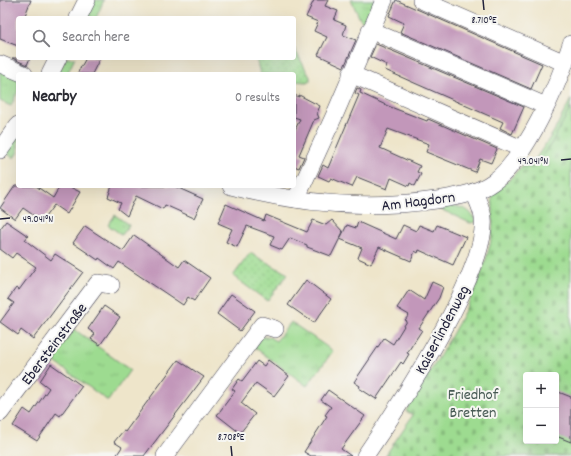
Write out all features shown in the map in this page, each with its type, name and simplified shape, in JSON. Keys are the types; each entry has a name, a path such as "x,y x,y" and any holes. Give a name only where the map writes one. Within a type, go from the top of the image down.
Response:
{"street":[{"path":"79,16 87,0"},
{"path":"296,199 335,114 384,0"},
{"path":"421,0 565,63"},
{"path":"370,30 546,106"},
{"name":"Am Hagdorn","path":"239,188 258,193 296,199 367,206 405,204 448,198 474,192 493,183 508,170 522,149 546,106 565,63 571,44"},
{"path":"51,72 57,60"},
{"path":"0,64 19,72"},
{"path":"351,74 522,149"},
{"path":"0,150 16,128"},
{"name":"Kaiserlindenweg","path":"365,456 390,420 446,324 469,275 481,243 483,218 474,192"},
{"name":"Ebersteinstraße","path":"0,413 98,283 111,285"},
{"path":"165,456 262,325 275,329"}],"green space":[{"path":"95,0 104,0 97,16 87,16"},
{"path":"351,0 381,0 365,24 360,19"},
{"path":"296,52 310,77 310,81 296,81 296,72 260,72 256,60 296,60"},
{"path":"65,60 74,60 68,72 58,72"},
{"path":"0,67 16,74 16,95 11,106 0,101"},
{"path":"571,99 567,116 562,126 533,169 521,167 527,159 532,164 553,133"},
{"name":"Friedhof Bretten","path":"571,107 571,456 385,456 413,415 406,411 454,331 475,289 490,245 493,219 492,193 508,181 521,167 533,168 551,144"},
{"path":"16,137 16,155 14,158 5,152"},
{"path":"446,205 460,207 468,211 474,217 476,222 470,223 440,209 439,206"},
{"path":"115,215 129,225 122,235 108,225"},
{"path":"250,253 288,274 267,301 233,276"},
{"path":"291,322 333,351 307,386 254,347 262,337 269,337 276,341"},
{"path":"74,329 130,370 108,401 52,360"}],"building":[{"path":"0,0 31,0 25,16 16,16 16,45 0,39"},
{"path":"314,0 328,0 325,6 338,11 334,20 346,25 343,35 356,40 344,67 318,55 327,37 314,31 318,22 306,17"},
{"path":"396,0 542,64 531,89 400,32 404,23 389,16"},
{"path":"376,44 524,107 512,134 500,128 503,122 385,70 387,65 370,57"},
{"path":"16,60 29,60 27,65"},
{"path":"85,60 99,60 93,72 78,72"},
{"path":"357,88 361,90 360,93 388,106 427,121 428,119 497,149 491,163 480,159 475,172 426,152 429,144 388,129 380,148 420,166 417,172 421,174 415,186 410,183 409,186 391,178 387,189 357,177 352,187 331,178 329,181 318,176 323,165 328,168 359,95 355,93"},
{"path":"299,95 320,106 317,113 319,118 314,120 299,155 304,157 299,168 296,167 296,128 300,119 296,118 296,96 299,97"},
{"path":"15,186 16,188 39,188 53,198 59,188 72,188 80,192 67,214 54,205 42,221 23,208 15,219 0,208"},
{"path":"111,188 178,188 203,199 194,218 165,205 163,209 136,196 127,216 118,209 121,203 108,197"},
{"path":"226,204 264,221 266,215 307,232 313,220 326,225 332,220 343,232 331,256 307,247 307,245 290,238 282,250 270,245 274,236 247,226 237,247 226,242 232,229 218,223"},
{"path":"6,221 28,236 25,240 51,260 55,254 83,272 33,339 21,330 18,335 0,322 14,303 8,299 16,288 19,290 36,267 16,253 12,258 0,249 0,229"},
{"path":"358,222 396,239 403,225 416,231 419,225 434,231 437,225 466,237 453,265 419,250 418,253 415,251 411,261 379,247 371,264 358,258 362,248 340,239 347,225 356,228"},
{"path":"85,226 123,251 134,235 179,267 184,260 210,278 194,301 188,297 183,305 119,262 114,269 99,258 98,260 73,243"},
{"path":"306,280 331,299 314,323 288,305"},
{"path":"432,282 443,287 439,298 419,328 422,330 407,353 409,354 403,364 401,362 376,399 359,388 360,386 354,382 384,338 393,344 407,321 405,320 409,315 397,308 409,290 424,300"},
{"path":"231,294 255,311 240,331 217,314"},
{"path":"104,306 120,317 100,345 91,339 95,334 88,329"},
{"path":"178,360 204,377 144,456 116,456 122,447 114,442 123,431 125,432"},
{"path":"268,360 289,376 274,396 256,383 241,403 255,414 240,433 217,415 235,391 232,389 239,379 242,381 257,361 264,366"},
{"path":"51,364 82,386 60,416 56,413 37,441 13,426 24,409 31,414 49,388 40,381"},
{"path":"328,390 365,416 341,449 351,456 311,456 304,452 327,416 325,415 331,407 321,400"},
{"path":"559,392 571,397 571,442 559,437"}]}
